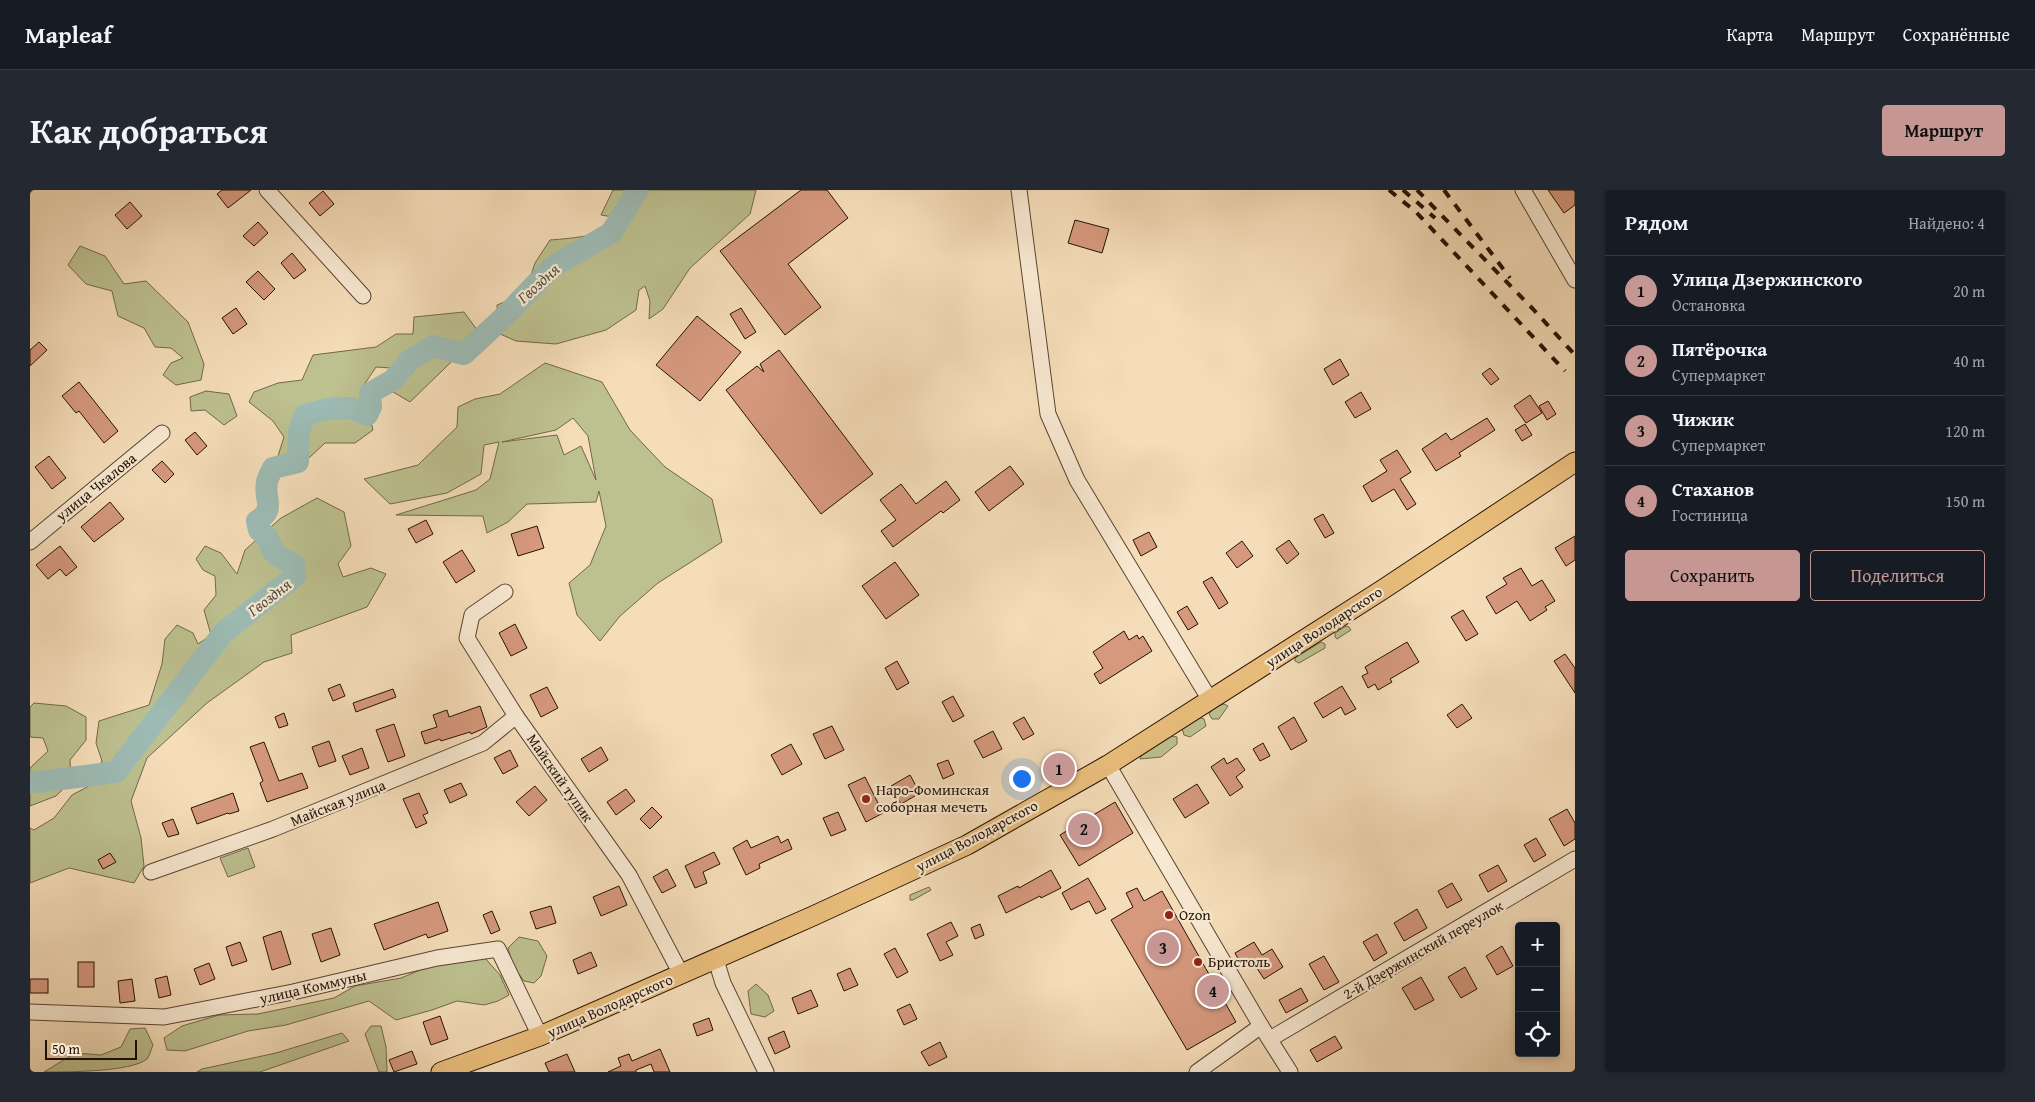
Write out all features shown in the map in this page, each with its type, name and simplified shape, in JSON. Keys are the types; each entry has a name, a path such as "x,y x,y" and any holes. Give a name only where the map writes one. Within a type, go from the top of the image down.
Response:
{"main road":[{"name":"улица Володарского","path":"441,1072 540,1036 716,960 967,844 1108,765 1382,590 1575,462"}],"street":[{"path":"267,190 363,296"},
{"path":"1020,190 1048,414 1077,480 1210,700"},
{"path":"1523,190 1575,280"},
{"name":"улица Чкалова","path":"30,542 162,433"},
{"name":"Майский тупик","path":"505,592 472,615 467,638 516,716 628,875 681,974"},
{"name":"Майская улица","path":"151,872 273,830 483,743 516,716"},
{"path":"1108,765 1290,1072"},
{"name":"2-й Дзержинский переулок","path":"1270,1039 1575,859"},
{"name":"улица Коммуны","path":"30,1012 173,1016 293,992 437,958 498,949 540,1036"},
{"path":"716,960 723,983 766,1072"},
{"path":"1197,1072 1261,1026"}],"green space":[{"path":"613,190 634,190 629,199 613,217 601,215"},
{"path":"643,190 756,190 750,214 690,268 663,309 649,319 650,301 645,286 639,290 636,310 606,330 556,344 516,341 498,333 497,305 512,299 527,287 535,263 550,240 599,233 616,225 630,213"},
{"path":"80,246 105,256 124,284 146,281 188,322 204,364 201,380 176,385 163,375 171,363 183,358 171,348 155,347 144,328 118,316 112,291 86,284 68,265"},
{"path":"464,312 480,334 410,402 388,389 391,368 376,367 362,388 373,430 355,443 325,443 296,470 284,470 278,456 284,437 273,421 249,402 254,392 278,383 302,380 313,355 376,347 396,334 413,334 414,317"},
{"path":"545,363 602,382 630,430 665,467 712,499 722,542 658,583 620,616 600,641 577,615 569,583 590,565 606,526 599,491 596,502 527,504 508,522 487,533 483,516 396,515 476,490 490,479 499,442 484,445 481,474 447,493 390,504 364,479 418,465 457,427 458,407 475,399 500,394","holes":["573,418 588,436 596,480 581,446 564,455 557,435 502,442 556,430"]},
{"path":"206,391 229,394 237,416 224,425 205,410 191,411 190,397"},
{"path":"317,498 344,512 351,546 338,564 343,577 371,568 386,574 367,607 291,635 292,653 264,662 207,703 147,758 131,801 141,838 144,866 134,883 69,868 30,883 30,828 34,830 54,818 72,795 89,786 102,761 96,743 99,721 149,705 162,664 165,639 177,625 193,633 198,644 211,635 204,610 216,595 215,576 203,570 196,559 205,546 221,553 237,574 245,550 281,518"},
{"path":"1346,626 1351,630 1337,639 1335,633"},
{"path":"1321,642 1325,644 1325,648 1299,663 1295,661 1295,658"},
{"path":"34,703 66,706 86,717 86,740 70,760 71,781 56,796 30,806 30,768 48,751 43,738 30,737 30,707"},
{"path":"1224,704 1228,706 1219,719 1212,719 1209,714 1214,707"},
{"path":"1198,717 1204,719 1206,726 1190,737 1184,735 1182,728"},
{"path":"1171,736 1177,737 1177,744 1161,757 1140,759 1141,756"},
{"path":"248,848 255,867 228,877 220,858"},
{"path":"929,887 931,890 910,900 910,895"},
{"path":"519,937 538,941 547,956 541,976 534,983 524,981 513,966 508,948"},
{"path":"485,958 500,975 509,995 498,1001 484,1005 457,1001 396,1020 369,1001 286,1025 248,1031 185,1051 167,1050 164,1038 182,1026 219,1015 258,1014 334,998 355,986 401,978 437,963"},
{"path":"756,984 768,995 774,1011 765,1017 751,1014 748,991"},
{"path":"371,1026 381,1026 386,1047 387,1072 379,1072 365,1034"},
{"path":"145,1028 153,1045 147,1059 139,1063 114,1069 44,1072 75,1053 101,1055 121,1047 130,1029"},
{"path":"342,1033 349,1041 260,1072 197,1072 202,1069 276,1053"}],"building":[{"path":"222,190 251,190 228,208 217,194"},
{"path":"801,190 827,190 848,218 788,264 821,307 785,335 720,251"},
{"path":"1548,190 1575,190 1575,205 1564,213"},
{"path":"323,191 334,204 320,216 309,203"},
{"path":"130,202 142,216 127,229 115,215"},
{"path":"1075,220 1109,229 1102,253 1068,243"},
{"path":"258,222 268,233 254,246 243,236"},
{"path":"292,253 306,270 294,279 281,263"},
{"path":"258,271 275,289 264,300 246,282"},
{"path":"236,308 247,324 233,334 222,318"},
{"path":"741,308 756,332 745,339 730,314"},
{"path":"697,316 741,352 700,401 656,365"},
{"path":"39,342 47,350 30,366 30,350"},
{"path":"779,350 873,474 821,514 726,390 757,366 764,372 760,364"},
{"path":"1340,359 1349,375 1333,385 1324,369"},
{"path":"1490,368 1499,379 1491,385 1482,374"},
{"path":"79,382 118,431 104,443 79,411 76,413 62,396"},
{"path":"1361,392 1371,409 1355,418 1345,402"},
{"path":"1530,395 1542,413 1526,423 1514,406"},
{"path":"1548,401 1556,414 1547,420 1539,406"},
{"path":"1487,418 1495,430 1459,453 1461,456 1436,471 1422,449 1446,433 1451,440"},
{"path":"1525,424 1532,435 1522,441 1515,430"},
{"path":"195,432 207,446 197,455 185,440"},
{"path":"1397,450 1411,472 1400,479 1416,504 1407,510 1394,489 1372,502 1363,486 1387,471 1380,460"},
{"path":"49,456 66,478 52,489 35,467"},
{"path":"162,461 174,474 165,483 152,470"},
{"path":"1010,466 1024,484 989,511 975,492"},
{"path":"946,481 960,500 943,513 941,511 893,547 881,531 896,520 880,500 901,484 916,504"},
{"path":"110,502 124,519 94,542 81,527"},
{"path":"1323,514 1334,533 1325,538 1314,519"},
{"path":"426,520 433,534 416,543 408,529"},
{"path":"537,526 544,548 518,556 511,534"},
{"path":"1149,532 1157,547 1141,556 1133,540"},
{"path":"1575,536 1575,560 1566,566 1555,548"},
{"path":"1289,540 1299,554 1287,564 1276,549"},
{"path":"1242,541 1253,556 1237,568 1226,553"},
{"path":"60,546 77,567 66,576 60,569 48,579 36,565"},
{"path":"462,550 475,571 456,583 443,562"},
{"path":"895,562 919,595 886,619 862,586"},
{"path":"1521,568 1532,586 1542,580 1555,601 1545,607 1547,610 1530,621 1517,601 1496,614 1486,597 1507,584 1503,578"},
{"path":"1212,577 1228,603 1219,609 1203,582"},
{"path":"1187,606 1198,624 1188,630 1177,612"},
{"path":"1463,610 1478,634 1466,641 1451,617"},
{"path":"515,624 527,648 511,656 499,633"},
{"path":"1124,631 1129,640 1137,635 1139,639 1143,636 1152,651 1100,684 1094,674 1103,668 1093,652"},
{"path":"1407,642 1419,662 1390,679 1392,682 1378,690 1375,684 1368,688 1362,676 1368,673 1365,667"},
{"path":"1565,654 1575,668 1575,693 1554,661"},
{"path":"897,661 909,683 897,690 885,668"},
{"path":"340,684 345,696 333,701 328,689"},
{"path":"1342,686 1356,709 1345,715 1341,707 1323,718 1314,703"},
{"path":"547,687 558,708 541,717 530,695"},
{"path":"393,689 396,697 356,712 353,703"},
{"path":"953,696 964,716 953,722 942,702"},
{"path":"1462,704 1472,718 1457,728 1447,715"},
{"path":"480,706 487,727 471,734 470,732 425,744 421,732 437,727 433,715 447,710 449,717"},
{"path":"284,713 288,725 279,728 275,717"},
{"path":"1024,717 1034,734 1023,740 1013,723"},
{"path":"1294,717 1307,741 1291,750 1278,727"},
{"path":"394,724 405,756 388,762 376,730"},
{"path":"832,726 844,750 825,759 813,734"},
{"path":"993,731 1002,749 983,758 974,741"},
{"path":"329,741 336,761 319,767 312,747"},
{"path":"264,742 279,781 302,773 308,788 267,802 260,783 263,781 250,747"},
{"path":"1263,743 1270,756 1260,761 1253,749"},
{"path":"791,744 802,764 782,775 771,755"},
{"path":"601,747 608,760 589,772 581,759"},
{"path":"362,748 369,768 350,775 342,756"},
{"path":"510,750 518,766 503,774 494,758"},
{"path":"1224,758 1227,764 1237,758 1245,770 1236,777 1243,787 1230,796 1211,767"},
{"path":"948,760 954,774 943,779 937,764"},
{"path":"910,775 920,793 901,804 891,786"},
{"name":"Наро-Фоминская соборная мечеть","path":"865,777 883,813 866,822 848,785"},
{"path":"461,783 467,795 450,803 444,790"},
{"path":"1197,784 1209,803 1185,818 1173,799"},
{"path":"535,786 547,800 529,816 516,802"},
{"path":"626,789 635,801 616,815 607,802"},
{"path":"233,793 239,811 197,824 191,808"},
{"path":"419,793 428,813 423,815 427,823 416,828 403,799"},
{"path":"1115,802 1133,833 1079,866 1060,835"},
{"path":"652,807 662,817 650,829 640,819"},
{"path":"1567,809 1575,823 1575,839 1564,846 1549,819"},
{"path":"838,812 846,830 831,836 823,818"},
{"path":"173,819 179,834 168,837 162,823"},
{"path":"778,836 781,843 788,839 792,849 759,864 760,868 746,875 733,848 747,840 751,848"},
{"path":"1536,838 1546,855 1534,862 1524,845"},
{"path":"714,852 720,864 703,872 707,883 695,888 685,866"},
{"path":"110,853 116,862 103,869 98,860"},
{"path":"1498,865 1507,881 1488,892 1479,875"},
{"path":"667,869 676,886 662,893 653,877"},
{"path":"1051,870 1061,888 1006,913 998,896 1018,886 1019,888"},
{"path":"1088,878 1106,909 1096,914 1089,901 1071,910 1062,893"},
{"path":"1452,883 1462,900 1447,908 1438,891"},
{"path":"619,886 627,905 601,916 593,897"},
{"path":"1137,888 1144,901 1162,891 1236,1022 1187,1050 1111,920 1133,907 1126,893"},
{"path":"438,902 448,931 428,938 426,934 384,950 374,924"},
{"path":"551,906 556,923 536,929 530,912"},
{"path":"1417,909 1427,928 1404,941 1394,923"},
{"path":"492,911 500,930 491,934 483,915"},
{"path":"951,922 958,936 946,942 953,955 940,961 927,934"},
{"path":"980,924 984,935 975,939 971,928"},
{"path":"331,928 340,955 321,962 312,934"},
{"path":"281,931 291,964 272,970 263,937"},
{"path":"1377,934 1387,953 1374,961 1363,942"},
{"path":"240,942 247,961 232,966 226,947"},
{"path":"1254,942 1262,955 1272,949 1283,967 1264,979 1251,959 1241,964 1235,953"},
{"path":"1502,946 1513,966 1497,975 1486,956"},
{"path":"895,948 908,972 897,978 884,954"},
{"path":"591,952 597,966 578,974 573,960"},
{"path":"1324,956 1339,982 1324,990 1309,964"},
{"path":"78,962 94,962 94,987 78,987"},
{"path":"209,963 215,979 200,985 194,969"},
{"path":"1465,967 1477,989 1461,998 1448,977"},
{"path":"850,968 858,985 844,991 837,974"},
{"path":"167,976 171,995 159,998 155,979"},
{"path":"1421,977 1434,1000 1415,1010 1402,988"},
{"path":"30,979 48,979 48,993 30,993"},
{"path":"132,979 135,1001 120,1003 118,981"},
{"path":"1301,988 1308,1001 1286,1013 1279,1000"},
{"path":"811,990 818,1006 798,1014 792,998"},
{"path":"910,1004 917,1019 904,1025 897,1010"},
{"path":"440,1016 448,1039 431,1045 423,1022"},
{"path":"709,1018 713,1030 697,1036 693,1024"},
{"path":"784,1031 790,1047 775,1054 768,1038"},
{"path":"1335,1036 1342,1048 1317,1062 1310,1050"},
{"path":"940,1042 947,1057 929,1066 921,1052"},
{"path":"660,1049 670,1072 654,1072 651,1064 636,1070 636,1072 608,1072 621,1066 618,1058 629,1054 632,1061"},
{"path":"412,1051 417,1064 394,1072 389,1060"},
{"path":"567,1054 575,1072 549,1072 545,1063"}],"waterway":[{"name":"Гвоздня","path":"30,783 116,772 224,632 295,576 294,564 278,556 272,550 268,538 259,530 257,521 263,517 268,508 266,488 273,468 298,462 299,431 305,415 328,409 351,408 367,415 371,407 370,393 393,380 409,361 433,346 464,354 507,314 552,267 611,233 638,190"}],"railway":[{"path":"1389,190 1416,212 1565,371"},
{"path":"1403,190 1435,218"},
{"path":"1417,190 1575,355"},
{"path":"1444,190 1510,278"}],"place":[{"name":"Улица Дзержинского","path":"1059,769"},
{"name":"Наро-Фоминская соборная мечеть","path":"866,799"},
{"name":"Пятёрочка","path":"1084,829"},
{"name":"Ozon","path":"1169,915"},
{"name":"Чижик","path":"1163,948"},
{"name":"Бристоль","path":"1198,962"},
{"name":"Стаханов","path":"1213,991"}]}
